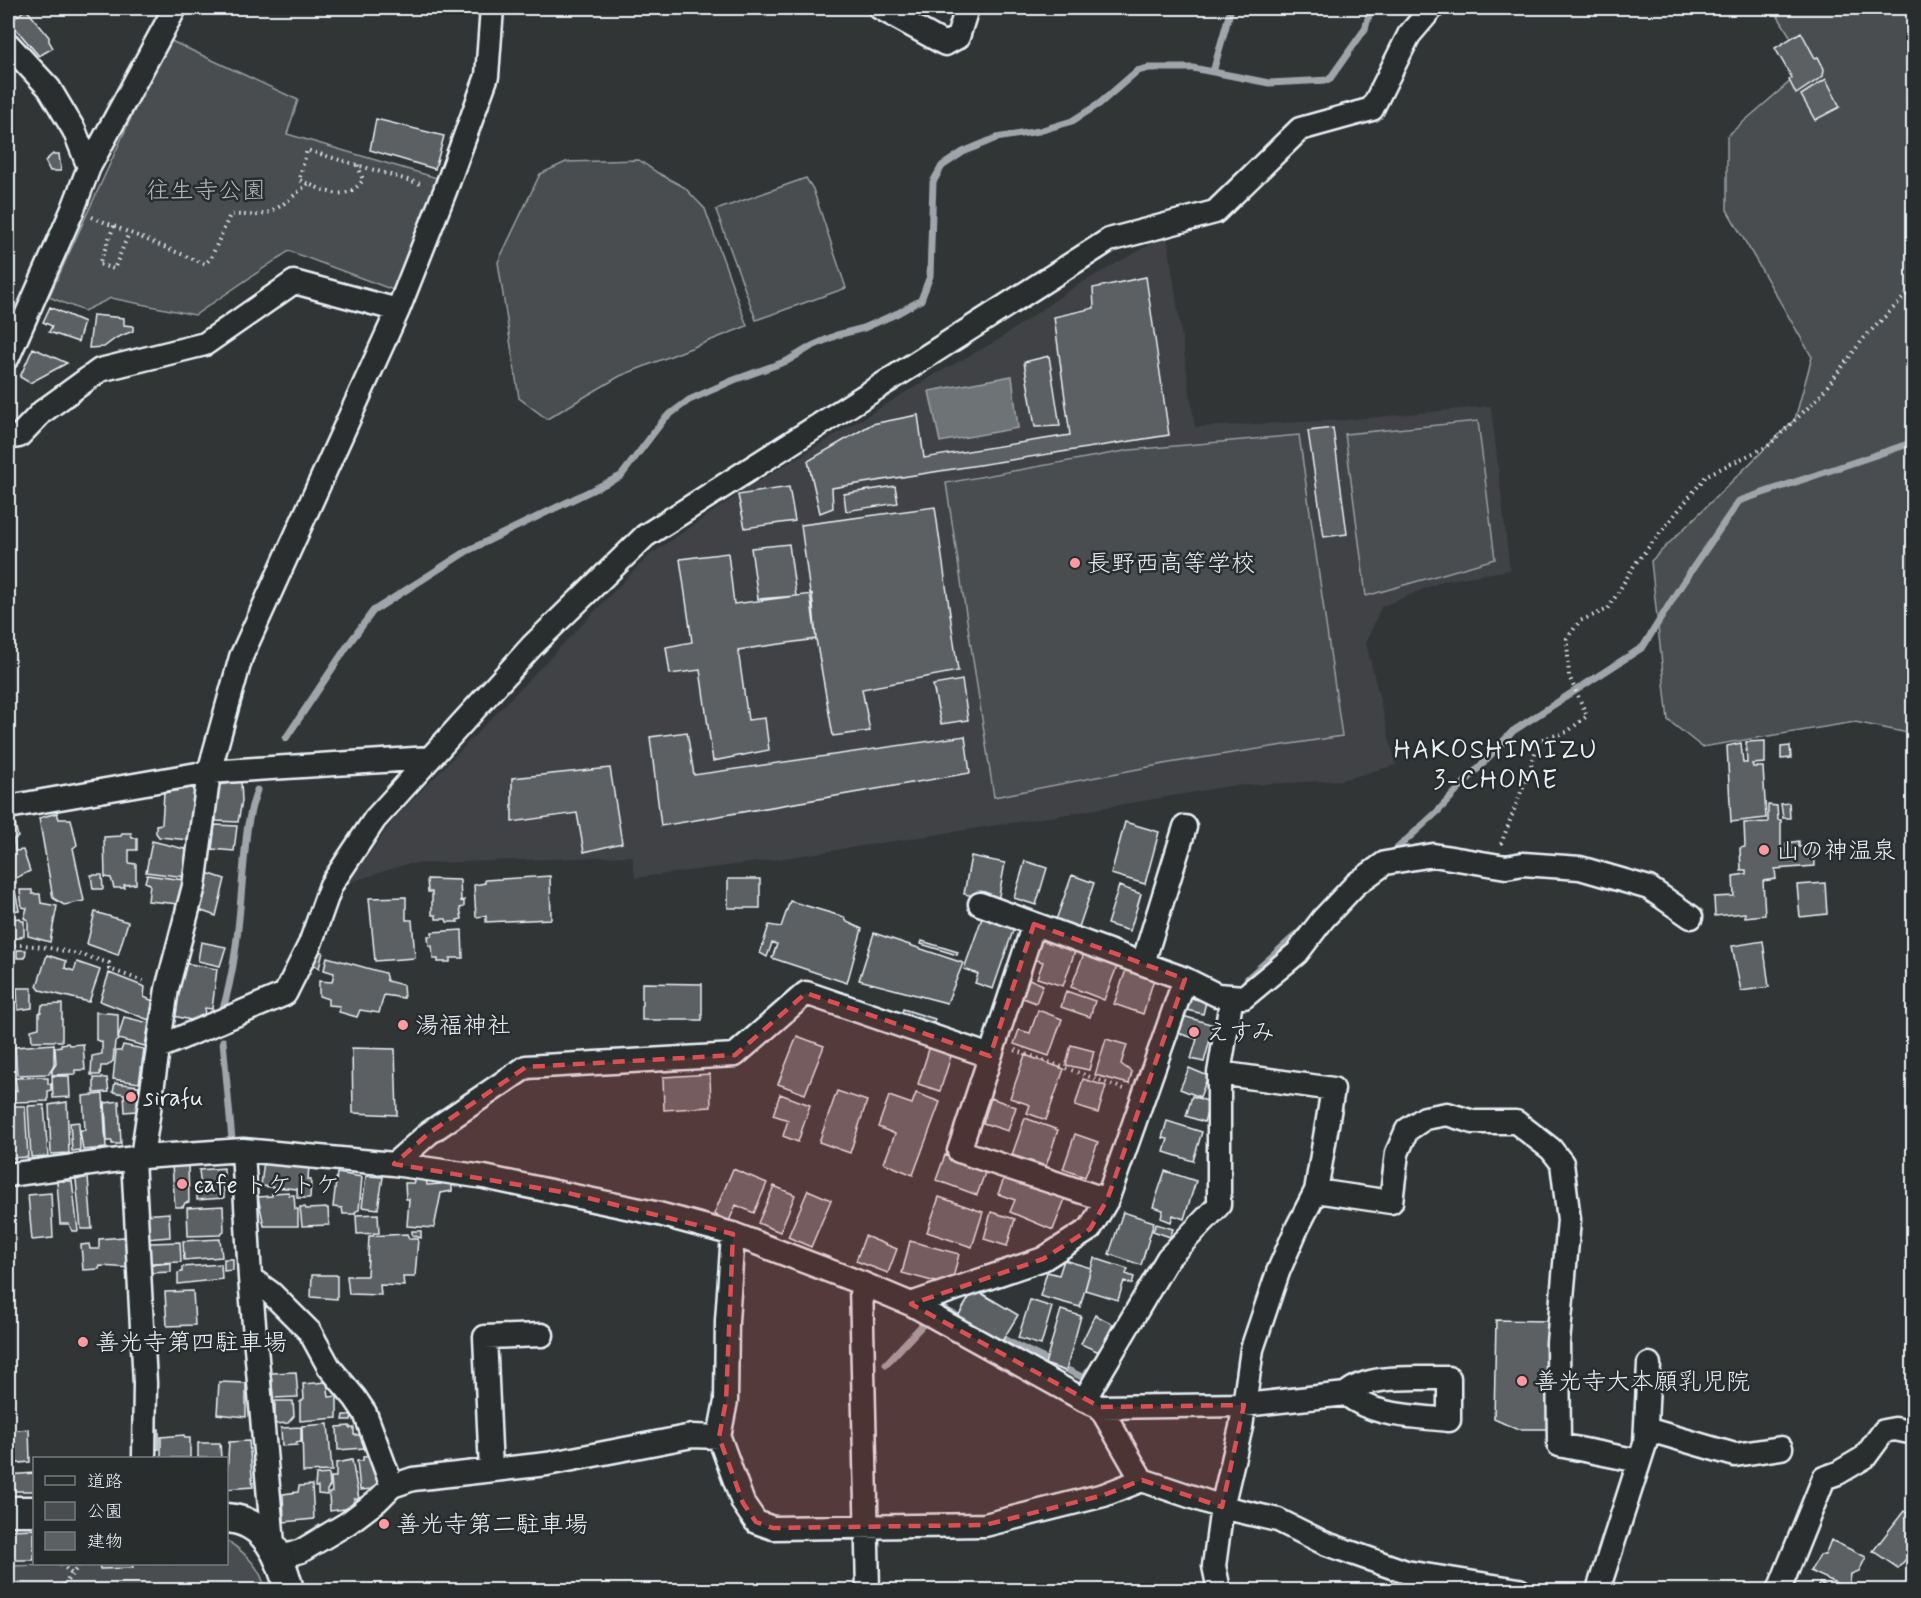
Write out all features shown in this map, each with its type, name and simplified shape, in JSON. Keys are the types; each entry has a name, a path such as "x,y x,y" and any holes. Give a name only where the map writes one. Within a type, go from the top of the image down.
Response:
{"main road":[{"path":"8,1511 33,1511"},
{"path":"228,1519 248,1524 276,1551 289,1590"}],"street":[{"path":"8,357 89,167 175,8"},
{"path":"144,1457 145,1383 138,1158 159,1047 167,989 194,886 209,772 242,657 398,310 445,191 487,76 492,8"},
{"path":"880,8 945,44 958,37 968,8"},
{"path":"159,1047 285,994 310,944 331,885 375,819 532,646 645,536 1109,240 1215,212 1300,129 1372,109 1409,35 1432,8"},
{"path":"8,44 49,88 74,130 89,167"},
{"path":"8,438 19,436 42,412 100,370 205,344 294,282 398,310"},
{"path":"8,807 209,772 430,758"},
{"path":"1143,963 1185,826"},
{"path":"980,904 1185,979 1217,995 1244,997 1297,952 1323,919 1356,884 1385,863 1433,855 1506,867 1523,864 1580,868 1649,888 1692,917"},
{"path":"1034,924 959,1151 1107,1200"},
{"path":"911,1304 1043,1259 1090,1229 1107,1200 1185,979"},
{"path":"394,1164 429,1133 526,1067 735,1055 806,993 992,1049"},
{"path":"1092,1403 1168,1257 1220,1205 1219,1073 1232,996"},
{"path":"1219,1073 1333,1089 1316,1191 1278,1272 1252,1349 1241,1427 1222,1507 1214,1566 1219,1590"},
{"path":"1316,1191 1391,1202 1397,1153 1407,1130 1425,1118 1447,1114 1473,1122 1516,1122 1551,1149 1562,1163 1569,1220 1558,1343 1559,1445 1639,1461"},
{"path":"243,1150 250,1278 276,1551 301,1551 348,1523 392,1486 413,1479 547,1464 692,1436 719,1437"},
{"path":"8,1175 138,1158 243,1150 394,1164 484,1177 568,1193 734,1234 911,1304 1092,1403 1244,1405 1346,1395"},
{"path":"734,1234 727,1321 726,1401 719,1437 742,1503 756,1522 773,1527 985,1525 1104,1495 1142,1480"},
{"path":"250,1278 271,1293 310,1332 329,1367 365,1413 392,1486"},
{"path":"861,1283 868,1590"},
{"path":"491,1470 485,1337 542,1335"},
{"path":"1598,1590 1645,1444 1649,1364"},
{"path":"1092,1403 1142,1480 1222,1507 1278,1520 1324,1543 1406,1572 1519,1590"},
{"path":"1646,1429 1735,1455 1781,1448"},
{"path":"1779,1590 1824,1478 1838,1473 1865,1457 1884,1431 1895,1429 1914,1433"}],"path":[{"path":"358,165 363,180 355,190 343,194 299,180 307,150 358,165 445,191"},
{"path":"73,209 204,264 211,258 230,215 258,215 273,211 309,183"},
{"path":"114,226 99,264 114,269 129,233"},
{"path":"1492,865 1539,741 1567,732 1587,716 1569,676 1567,638 1580,621 1608,609 1635,564 1707,475 1768,446 1819,397 1864,338 1914,287"},
{"path":"8,945 33,944 77,953 109,963 109,969 167,989"},
{"path":"992,1049 1144,1096"},
{"path":"63,1565 72,1574"},
{"path":"60,1590 79,1565"}],"highlighted area":[{"path":"1034,924 1185,979 1107,1200 1090,1229 1043,1259 911,1304 1100,1407 1244,1405 1222,1507 1142,1480 1104,1495 985,1525 773,1528 756,1522 743,1503 719,1437 726,1401 733,1234 568,1193 394,1164 429,1133 526,1067 735,1055 806,993 990,1056"}],"shaded area":[{"name":"長野西高等学校","path":"1167,235 1195,427 1345,420 1491,406 1510,570 1443,581 1381,607 1366,643 1396,765 1342,780 1230,786 1050,817 772,860 635,878 632,856 407,864 348,883 394,819 648,556 749,487 936,374 998,340 1074,287"},
{"path":"1012,376 1018,428 940,442 929,391"}],"green space":[{"path":"1773,8 1913,8 1913,734 1855,722 1702,747 1668,720 1651,561 1795,419 1812,357 1727,210 1727,136 1808,66"},
{"name":"往生寺公園","path":"167,39 298,100 287,134 437,178 404,294 289,251 195,315 111,298 84,311 49,297"},
{"path":"639,160 684,187 705,209 747,326 620,376 547,419 519,398 498,262 540,174 566,162"},
{"path":"806,178 813,189 846,288 756,320 716,210"},
{"path":"1478,421 1495,559 1366,596 1345,434"},
{"path":"1299,435 1342,736 1169,763 994,797 946,483 1130,450"},
{"path":"228,1542 240,1550 257,1568 265,1590 8,1590 8,1566 228,1565"}],"building":[{"path":"26,9 49,37 53,48 39,56 10,22"},
{"path":"1801,32 1815,58 1818,57 1824,69 1823,76 1796,94 1789,80 1792,78 1775,48"},
{"path":"1826,79 1840,107 1815,120 1801,95"},
{"path":"376,119 444,136 435,169 370,150"},
{"path":"53,154 59,154 61,171 50,171 45,161"},
{"path":"1146,277 1169,435 832,488 833,508 820,513 808,461 872,424 918,415 924,458 1070,435 1054,317 1094,308 1093,288"},
{"path":"50,307 84,322 78,342 49,332 52,326 43,322"},
{"path":"93,315 124,318 124,325 133,326 133,331 116,338 104,347 89,348"},
{"path":"33,348 67,363 30,383 20,377"},
{"path":"1049,356 1060,426 1035,427 1024,362"},
{"path":"1333,428 1347,534 1324,537 1308,431"},
{"path":"895,486 898,503 846,511 844,494"},
{"path":"789,487 795,521 745,528 738,495"},
{"path":"935,507 958,671 862,689 870,731 833,736 816,639 801,525"},
{"path":"789,544 796,596 758,599 751,548"},
{"path":"728,553 734,604 812,594 816,639 738,650 748,720 765,718 769,750 713,761 700,670 670,674 666,647 692,642 680,559"},
{"path":"962,680 968,720 941,724 933,685"},
{"path":"687,732 694,775 965,736 970,773 661,826 650,737"},
{"path":"1765,741 1765,763 1752,764 1753,767 1763,767 1766,818 1731,822 1727,746 1741,743 1743,763 1747,763 1746,742"},
{"path":"1790,746 1791,758 1781,759 1781,747"},
{"path":"610,768 622,843 584,852 577,813 512,822 512,778"},
{"path":"241,782 242,801 238,822 216,821 217,785"},
{"path":"196,787 189,840 159,837 156,833 156,825 162,824 164,793"},
{"path":"1789,803 1790,818 1783,818 1781,804"},
{"path":"1768,805 1777,806 1778,820 1781,820 1781,854 1786,852 1786,843 1799,841 1799,847 1814,847 1815,866 1775,869 1776,879 1763,881 1765,915 1745,917 1745,913 1715,916 1714,897 1734,896 1733,876 1746,874 1746,870 1741,870 1740,848 1745,847 1744,823 1768,822"},
{"path":"57,813 59,819 71,819 77,845 73,848 84,901 64,905 53,898 39,818"},
{"path":"14,819 18,837 14,839 15,851 23,850 30,871 16,878 16,884 8,887 8,820"},
{"path":"1125,822 1159,832 1145,884 1111,874"},
{"path":"215,825 237,826 234,851 212,849"},
{"path":"122,833 131,833 132,838 137,838 137,850 129,850 129,863 136,864 136,884 124,885 125,888 114,888 111,878 105,877 104,837 121,836"},
{"path":"152,841 189,850 185,877 146,872"},
{"path":"971,856 1005,863 998,901 964,894"},
{"path":"1025,861 1047,868 1036,905 1014,898"},
{"path":"207,873 225,879 216,916 196,909"},
{"path":"91,875 102,875 103,889 93,889"},
{"path":"147,875 183,880 179,904 148,901 150,884 145,882"},
{"path":"1072,875 1094,883 1079,927 1056,920"},
{"path":"550,876 551,919 486,922 486,916 476,917 474,885 485,883 485,880"},
{"path":"427,879 460,880 461,901 464,900 464,907 460,908 462,919 457,920 458,922 447,922 446,919 436,919 436,915 432,915 432,892 428,892"},
{"path":"728,879 760,879 760,908 728,908"},
{"path":"1825,883 1827,914 1800,917 1797,885"},
{"path":"1119,886 1141,894 1130,931 1107,924"},
{"path":"20,890 32,890 32,894 40,894 41,903 57,906 50,942 28,936 28,920 24,918 27,908 22,907"},
{"path":"15,891 19,910 10,911 8,916 8,893"},
{"path":"406,897 406,920 412,920 415,958 375,961 369,898"},
{"path":"790,901 844,917 847,922 862,929 847,983 772,958 777,944 772,943 767,957 760,953 769,925 781,927"},
{"path":"95,912 128,922 118,955 87,944"},
{"path":"20,918 24,921 24,936 8,939 8,919"},
{"path":"982,918 1014,928 993,989 975,983 978,974 964,969"},
{"path":"462,930 463,958 450,958 450,962 438,962 438,959 433,959 428,936 432,936 432,932"},
{"path":"874,933 963,963 947,1003 859,980"},
{"path":"1037,939 1075,951 1063,986 1037,978 1043,962 1031,958"},
{"path":"922,941 958,952 957,955 921,944"},
{"path":"1763,941 1769,987 1741,991 1732,946"},
{"path":"201,942 226,947 220,966 198,961"},
{"path":"17,950 26,950 25,958 17,958"},
{"path":"317,951 323,952 319,968 312,963"},
{"path":"1085,951 1118,964 1104,1000 1071,987"},
{"path":"47,955 66,961 65,968 74,971 77,962 100,970 89,1002 40,990 37,986"},
{"path":"327,957 385,973 387,981 403,985 404,998 384,995 379,1013 360,1010 357,1017 339,1012 340,1006 328,1005 328,999 319,996 319,981 332,982 334,973 324,970"},
{"path":"185,963 217,969 212,1009 205,1008 203,1023 170,1015 175,993 179,993"},
{"path":"1127,967 1155,976 1143,1014 1114,1004"},
{"path":"109,973 145,987 144,997 153,1001 149,1020 100,1001"},
{"path":"1022,976 1043,985 1036,1003 1015,995"},
{"path":"642,983 702,984 702,1020 642,1020"},
{"path":"17,988 32,988 32,1008 18,1010"},
{"path":"1066,991 1095,1001 1090,1017 1061,1007"},
{"path":"1187,997 1206,1002 1203,1014 1183,1009"},
{"path":"62,1004 62,1041 32,1041 31,1030 39,1028 39,1013 42,1005"},
{"path":"903,1009 935,1019 933,1025 902,1013"},
{"path":"1038,1010 1062,1019 1049,1056 1014,1044 1019,1030 1030,1033"},
{"path":"96,1012 118,1014 118,1040 115,1042 113,1061 107,1066 101,1066 100,1075 91,1075 92,1056 102,1054 102,1042 96,1040"},
{"path":"1183,1016 1214,1025 1204,1062 1191,1059 1197,1039 1178,1033"},
{"path":"124,1017 149,1023 145,1046 118,1039"},
{"path":"797,1036 824,1046 805,1094 778,1084"},
{"path":"1106,1039 1127,1045 1121,1064 1132,1072 1129,1084 1095,1075"},
{"path":"68,1043 69,1045 83,1044 85,1070 75,1070 75,1074 52,1075 56,1064 55,1047"},
{"path":"54,1044 54,1064 49,1074 17,1075 15,1047"},
{"path":"123,1045 144,1049 139,1083 113,1079 116,1051 121,1051"},
{"path":"1071,1045 1094,1051 1089,1070 1066,1065"},
{"path":"930,1046 952,1053 940,1091 918,1084"},
{"path":"352,1048 395,1049 397,1115 353,1113"},
{"path":"1025,1055 1064,1069 1046,1120 1027,1113 1030,1105 1010,1098"},
{"path":"1189,1068 1208,1076 1200,1097 1180,1089"},
{"path":"710,1074 711,1107 664,1110 663,1077"},
{"path":"52,1076 69,1076 70,1097 53,1098"},
{"path":"15,1078 48,1078 48,1084 51,1084 48,1101 14,1102 14,1091 17,1091"},
{"path":"94,1078 107,1078 109,1092 94,1093"},
{"path":"1083,1079 1106,1086 1098,1113 1075,1106"},
{"path":"115,1083 139,1086 136,1111 125,1112 124,1094 113,1092"},
{"path":"837,1091 867,1101 850,1153 819,1142"},
{"path":"916,1093 940,1102 913,1175 884,1163 895,1134 878,1127 889,1096 912,1104"},
{"path":"103,1094 106,1148 83,1150 80,1130 85,1130 83,1096"},
{"path":"780,1094 810,1105 798,1142 783,1136 788,1120 773,1115"},
{"path":"1192,1096 1210,1102 1204,1122 1186,1116"},
{"path":"991,1098 1016,1107 1008,1131 983,1123"},
{"path":"119,1101 121,1144 112,1144 112,1141 107,1141 105,1103"},
{"path":"67,1102 69,1153 51,1154 49,1105"},
{"path":"44,1105 48,1156 31,1157 28,1106"},
{"path":"8,1106 25,1106 28,1157 9,1158"},
{"path":"1025,1118 1058,1130 1046,1166 1012,1155"},
{"path":"1167,1121 1202,1132 1193,1161 1164,1152 1168,1139 1162,1138"},
{"path":"79,1122 80,1150 72,1151 70,1123"},
{"path":"1075,1134 1098,1142 1085,1177 1063,1169"},
{"path":"945,1155 986,1170 977,1195 936,1180"},
{"path":"264,1160 309,1164 310,1198 297,1198 297,1189 261,1186"},
{"path":"188,1164 189,1202 183,1207 175,1207 172,1165"},
{"path":"224,1168 224,1198 197,1200 197,1189 201,1188 199,1170"},
{"path":"733,1169 767,1183 754,1213 736,1205 729,1221 714,1214"},
{"path":"1165,1171 1196,1181 1184,1219 1173,1215 1171,1222 1161,1218 1163,1210 1153,1207"},
{"path":"337,1173 362,1177 359,1210 355,1214 343,1214 342,1208 333,1207"},
{"path":"366,1176 383,1177 378,1209 362,1207"},
{"path":"1005,1176 1065,1199 1053,1230 1010,1212 1015,1200 998,1194"},
{"path":"88,1177 92,1229 81,1229 76,1180"},
{"path":"413,1177 426,1177 427,1185 441,1184 443,1180 455,1182 455,1186 452,1185 452,1191 441,1193 434,1228 407,1226 409,1199 406,1199 405,1183 414,1183"},
{"path":"57,1181 72,1181 78,1231 72,1231 69,1224 60,1224"},
{"path":"774,1186 795,1195 780,1232 758,1223"},
{"path":"808,1190 831,1200 811,1247 788,1237"},
{"path":"289,1192 289,1195 294,1195 295,1209 298,1209 298,1226 264,1226 258,1197"},
{"path":"51,1193 53,1238 32,1240 28,1195"},
{"path":"939,1197 983,1212 972,1247 927,1232"},
{"path":"223,1206 224,1231 221,1235 188,1236 187,1208"},
{"path":"300,1207 328,1208 329,1225 302,1226"},
{"path":"991,1212 1015,1219 1007,1246 984,1239"},
{"path":"1123,1212 1154,1222 1141,1265 1109,1254"},
{"path":"169,1213 170,1237 145,1239 144,1215"},
{"path":"378,1214 379,1233 357,1234 356,1215"},
{"path":"1156,1224 1173,1229 1170,1237 1153,1231"},
{"path":"412,1231 421,1231 421,1238 412,1235"},
{"path":"407,1234 409,1239 418,1239 415,1277 403,1277 404,1286 380,1285 381,1295 349,1294 347,1276 367,1276 369,1236"},
{"path":"865,1236 897,1249 888,1273 856,1261"},
{"path":"131,1238 132,1268 100,1266 99,1269 83,1270 81,1245 89,1244 90,1249 99,1249 99,1239"},
{"path":"220,1239 222,1257 184,1260 183,1241"},
{"path":"910,1241 959,1254 951,1286 902,1273"},
{"path":"180,1242 181,1262 150,1263 150,1243"},
{"path":"1094,1258 1128,1269 1126,1274 1134,1277 1132,1284 1124,1281 1118,1300 1085,1290"},
{"path":"224,1259 233,1259 233,1270 224,1271"},
{"path":"1064,1260 1091,1268 1080,1307 1040,1296 1047,1272 1059,1275"},
{"path":"171,1263 171,1272 149,1273 149,1265"},
{"path":"221,1264 222,1279 178,1284 178,1273 182,1272 182,1267"},
{"path":"312,1275 337,1275 337,1299 311,1297"},
{"path":"974,1289 1018,1315 1001,1343 957,1318"},
{"path":"193,1291 195,1325 167,1326 165,1292"},
{"path":"1030,1300 1052,1307 1041,1345 1018,1338"},
{"path":"1061,1310 1081,1316 1066,1371 1045,1364"},
{"path":"1095,1315 1113,1324 1099,1352 1081,1344"},
{"path":"8,1317 10,1341 8,1342"},
{"name":"善光寺大本願乳児院","path":"1496,1320 1549,1321 1548,1429 1516,1429 1494,1419"},
{"path":"296,1372 298,1397 273,1398 271,1373"},
{"path":"219,1382 246,1383 246,1417 217,1414"},
{"path":"327,1382 329,1397 337,1396 337,1418 300,1421 300,1402 304,1399 303,1384"},
{"path":"8,1383 10,1408 8,1408"},
{"path":"275,1401 293,1401 294,1416 288,1423 275,1424"},
{"path":"344,1415 352,1415 351,1420 343,1420"},
{"path":"328,1424 332,1471 303,1472 302,1426"},
{"path":"301,1427 301,1442 296,1443 297,1445 282,1446 281,1428"},
{"path":"337,1427 354,1428 354,1435 363,1437 364,1448 338,1450"},
{"path":"29,1429 30,1462 8,1464 8,1431"},
{"path":"151,1429 159,1429 159,1449 152,1450"},
{"path":"184,1435 185,1438 190,1438 190,1457 161,1457 161,1437"},
{"path":"249,1441 253,1487 228,1489 229,1442"},
{"path":"198,1443 220,1443 221,1457 198,1457"},
{"path":"374,1456 380,1485 374,1489 360,1490 357,1461 363,1461 363,1457"},
{"path":"352,1460 359,1499 354,1499 352,1508 330,1511 331,1477 336,1477 336,1463"},
{"path":"33,1473 33,1491 8,1491 8,1475"},
{"path":"329,1474 330,1486 327,1495 318,1494 318,1487 315,1487 316,1475"},
{"path":"312,1485 314,1519 284,1522 283,1494 298,1492 299,1486"},
{"path":"1904,1511 1914,1518 1914,1559 1911,1562 1907,1558 1898,1568 1873,1551"},
{"path":"33,1529 33,1560 8,1560 8,1530"},
{"path":"1831,1540 1866,1557 1859,1571 1851,1574 1849,1589 1810,1571 1820,1555 1825,1555"},
{"path":"99,1565 132,1565 133,1568 100,1569"},
{"path":"1820,1583 1834,1590 1815,1590"}],"waterway":[{"path":"1213,72 1231,8"},
{"path":"286,738 373,611 467,551 621,476 665,418 689,400 734,380 787,361 837,335 864,328 921,300 930,276 933,182 942,166 963,152 996,138 1039,131 1072,121 1099,104 1137,71 1149,68 1193,68 1269,83 1329,80 1365,29 1371,8"},
{"path":"1391,854 1437,812 1513,731 1643,647 1682,584 1739,501 1914,442"},
{"path":"221,1015 233,963 247,831 257,790"},
{"path":"1243,986 1248,978 1307,925"},
{"path":"223,1041 232,1140"},
{"path":"943,1309 965,1320"},
{"path":"886,1364 928,1319"},
{"path":"997,1336 1084,1378 1088,1371"}],"place":[{"name":"長野西高等学校","path":"1075,563"},
{"name":"山の神温泉","path":"1764,850"},
{"name":"湯福神社","path":"403,1025"},
{"name":"えすみ","path":"1194,1032"},
{"name":"sirafu","path":"131,1097"},
{"name":"cafe トケトケ","path":"182,1184"},
{"name":"善光寺第四駐車場","path":"83,1342"},
{"name":"善光寺大本願乳児院","path":"1522,1381"},
{"name":"善光寺第二駐車場","path":"384,1524"}],"district":[{"name":"HAKOSHIMIZU 3-CHOME","path":"1496,764"}]}
